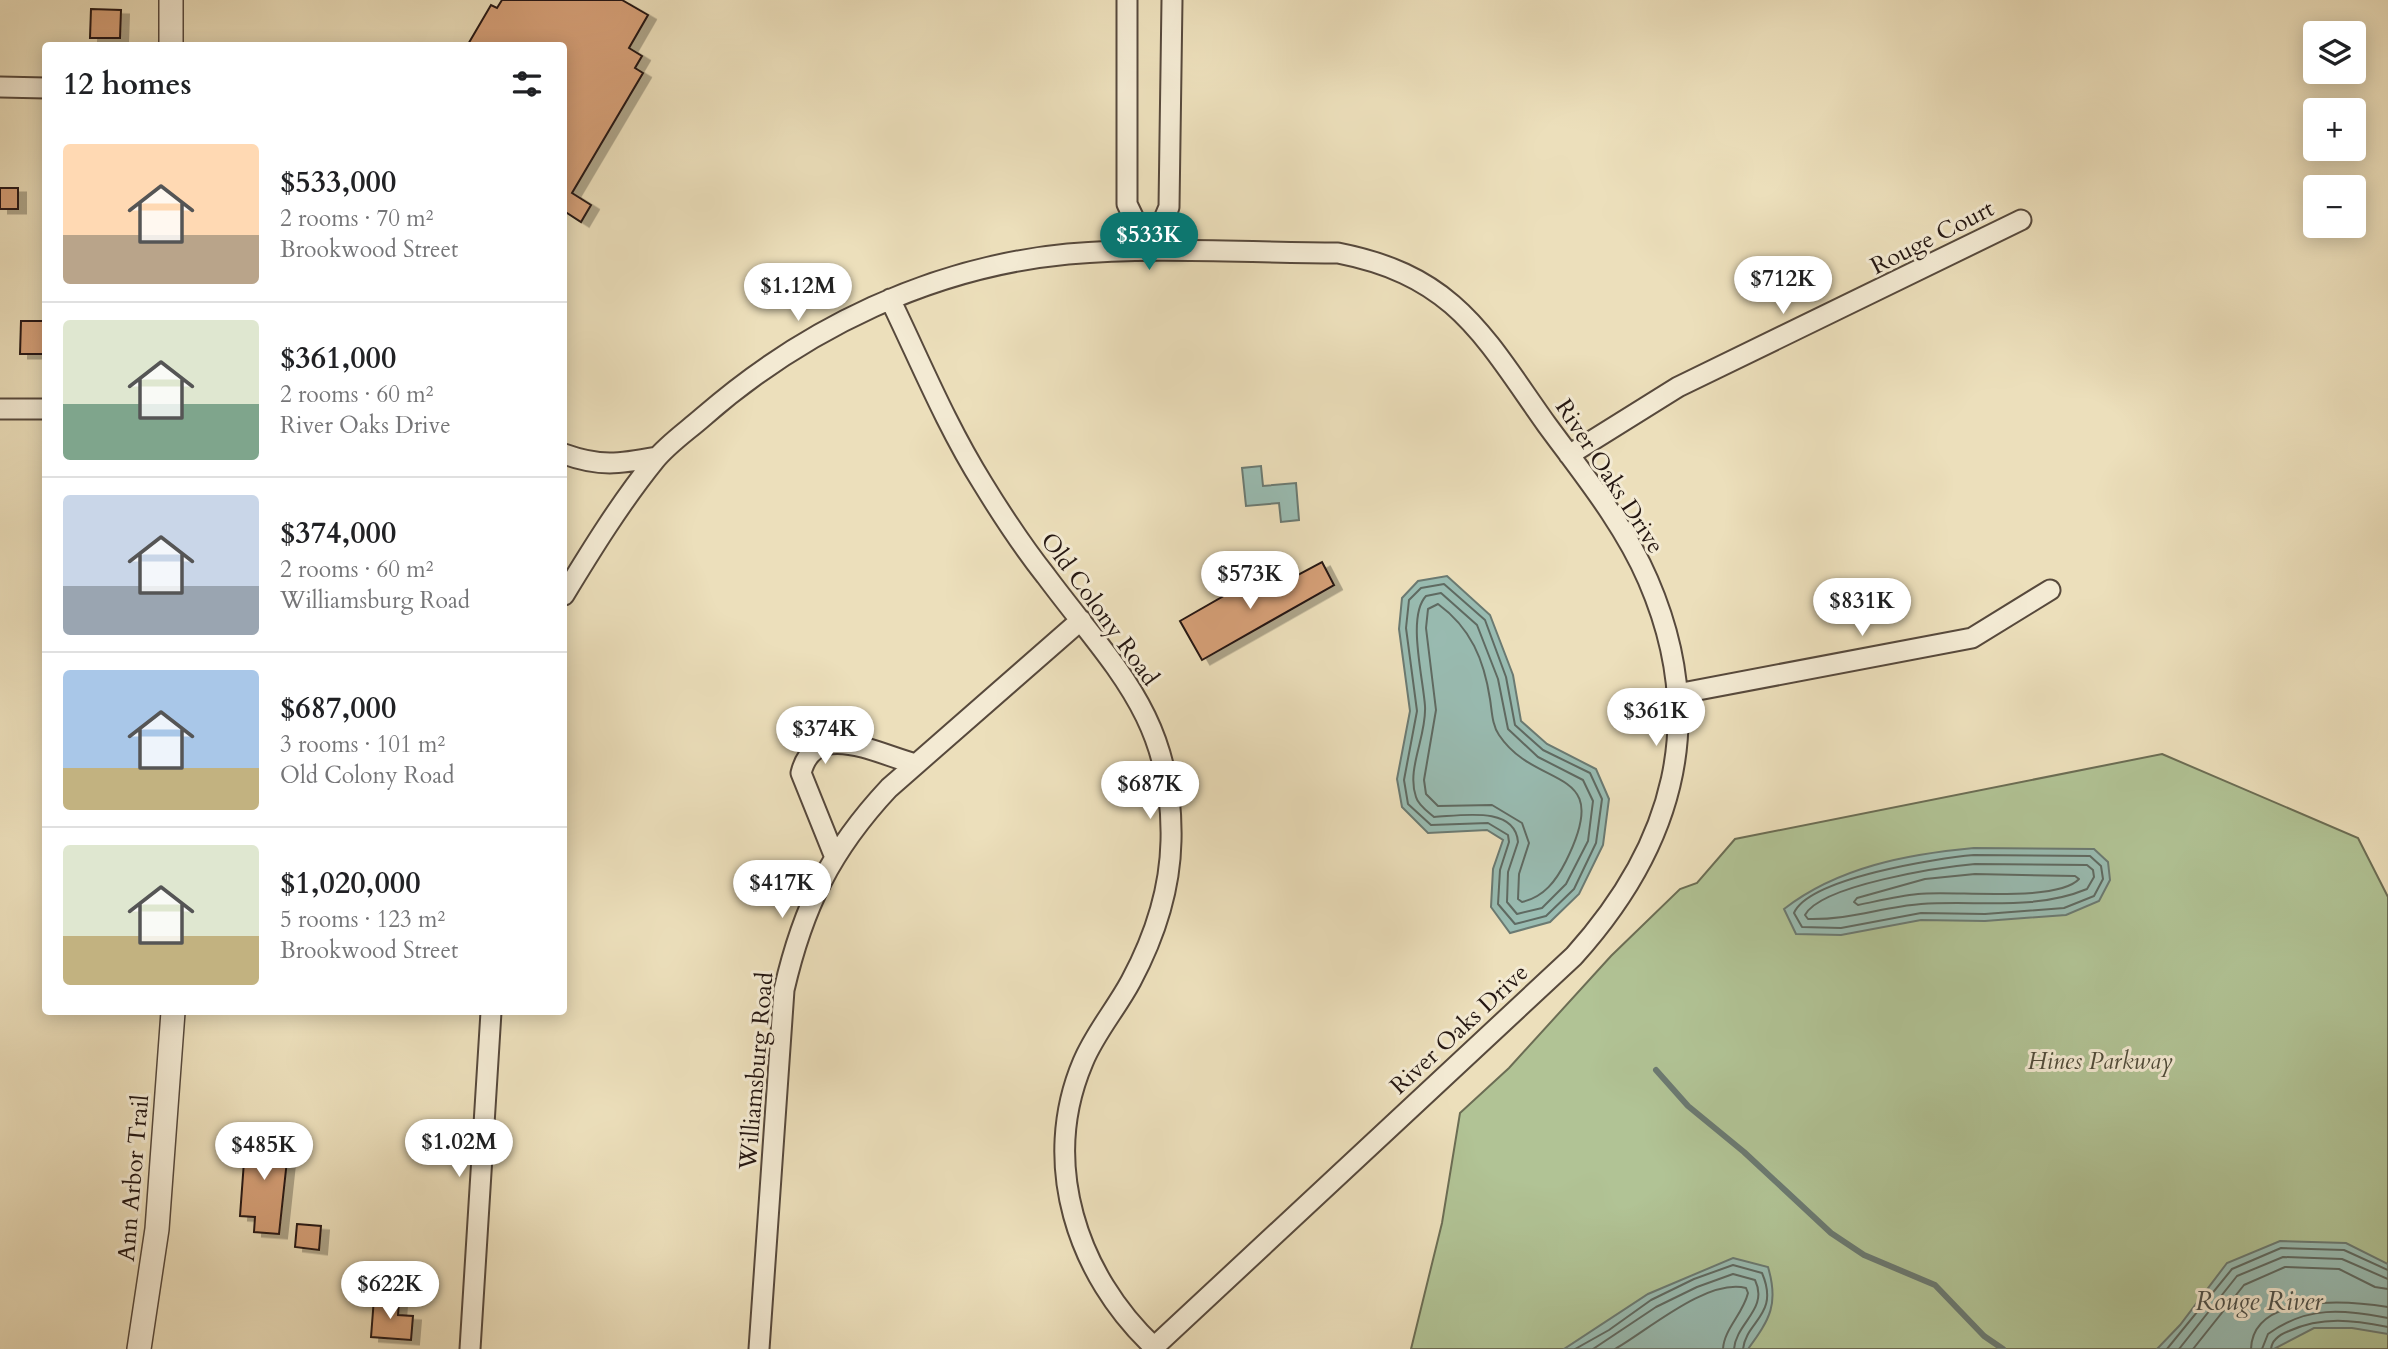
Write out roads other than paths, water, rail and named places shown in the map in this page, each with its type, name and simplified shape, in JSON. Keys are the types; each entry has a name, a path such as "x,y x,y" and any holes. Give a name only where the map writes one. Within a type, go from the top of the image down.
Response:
{"street":[{"path":"171,0 171,42"},
{"path":"1127,0 1127,204 1150,252"},
{"path":"1150,252 1170,207 1172,0"},
{"path":"0,87 42,88"},
{"name":"Rouge Court","path":"1569,455 1678,387 2021,220"},
{"name":"River Oaks Drive","path":"567,590 602,532 657,457 718,404 778,359 834,325 890,299 941,281 1002,265 1065,255 1150,252 1338,253 1374,260 1415,277 1446,297 1478,327 1623,531 1647,578 1671,644 1677,694 1676,751 1664,812 1640,868 1605,921 1564,965 1153,1348"},
{"name":"Old Colony Road","path":"890,299 942,410 982,483 1027,552 1120,669 1149,723 1166,780 1171,840 1165,892 1150,942 1130,983 1093,1042 1075,1085 1066,1131 1066,1180 1076,1227 1094,1272 1120,1312 1153,1348"},
{"path":"0,409 42,409"},
{"path":"567,455 592,464 657,457"},
{"path":"1677,694 1972,638 2050,590"},
{"name":"Williamsburg Road","path":"759,1349 784,990 795,943 812,897 834,855 863,816 916,764 1081,620"},
{"path":"834,855 801,773 804,758 815,747 829,742 916,764"},
{"name":"Ann Arbor Trail","path":"139,1349 157,1229 173,1015"},
{"path":"470,1349 491,1015"}],"water":[{"path":"1261,466 1263,486 1296,483 1299,520 1281,522 1279,503 1246,506 1242,468"},
{"path":"1447,576 1490,615 1513,675 1521,721 1547,744 1596,769 1609,799 1603,845 1579,894 1550,922 1510,933 1491,907 1493,869 1503,840 1487,830 1428,833 1402,807 1397,779 1410,711 1399,629 1402,598 1418,581"},
{"path":"1974,848 2094,849 2108,862 2110,880 2099,901 2066,915 1985,921 1921,920 1841,935 1796,934 1784,909 1827,883 1874,865 1924,854"},
{"name":"Rouge River","path":"2280,1241 2346,1243 2388,1264 2388,1334 2352,1328 2314,1328 2274,1349 2157,1349 2180,1325 2227,1263"},
{"path":"1733,1258 1768,1267 1773,1291 1767,1320 1748,1349 1564,1349 1648,1294"}],"waterway":[{"path":"1656,1070 1688,1106 1744,1152 1831,1233 1864,1255 1935,1285 1984,1336 2003,1349"}],"park label":[{"name":"Hines Parkway","path":"2100,1061"}]}
